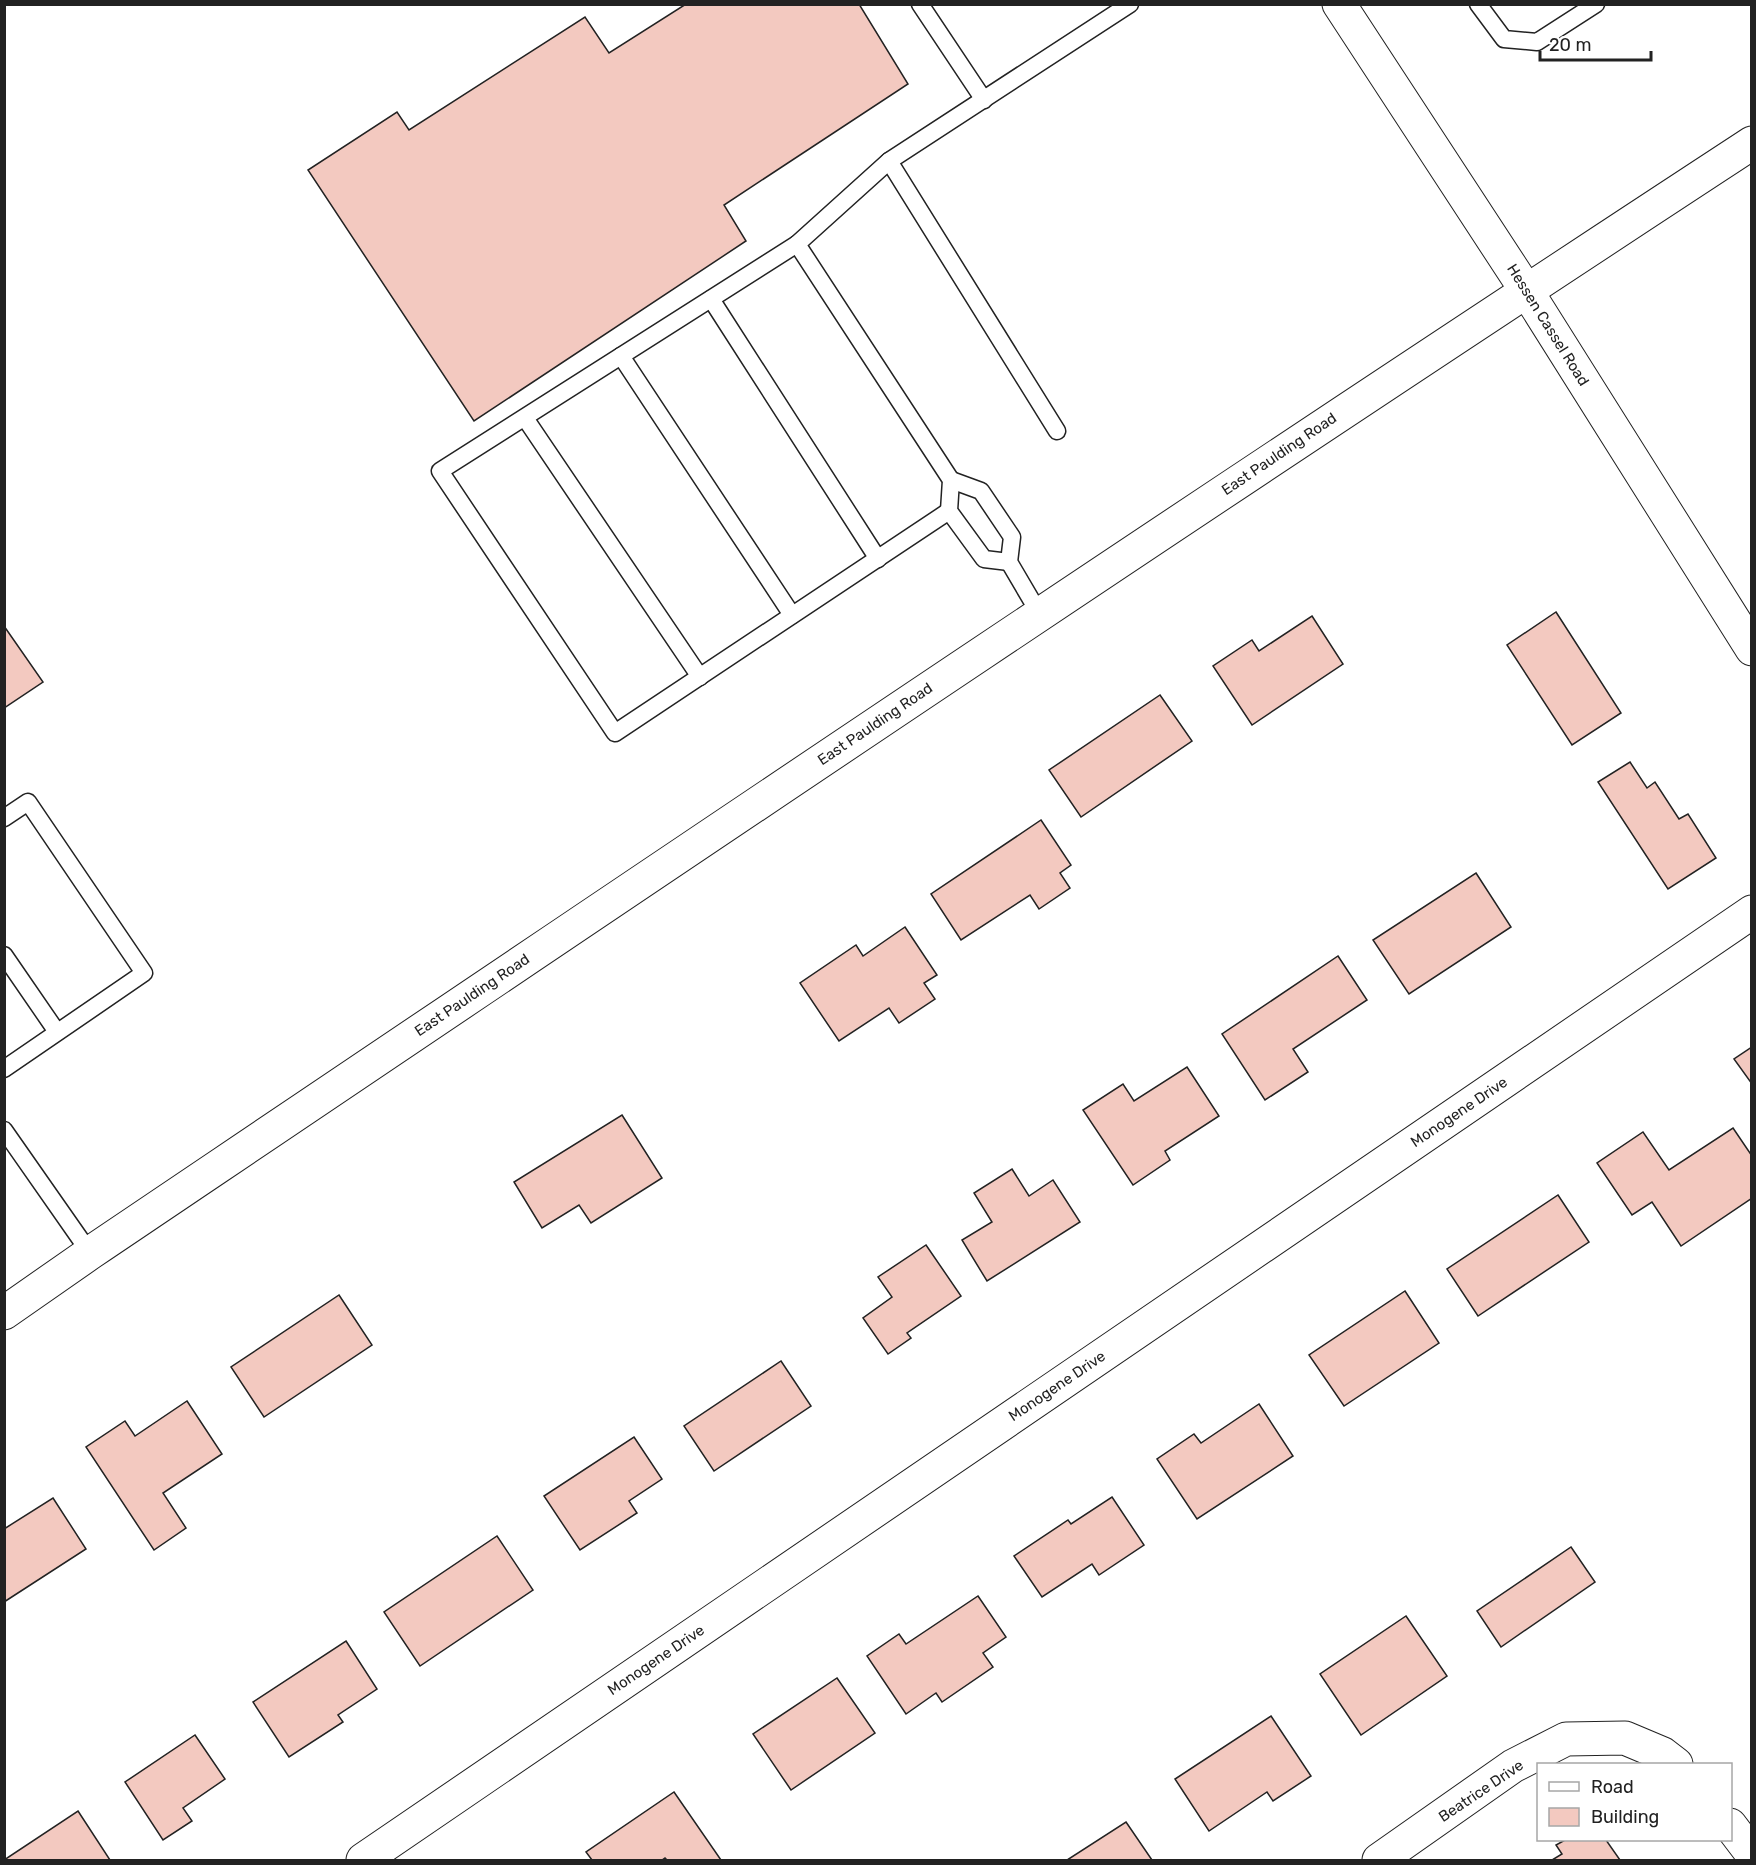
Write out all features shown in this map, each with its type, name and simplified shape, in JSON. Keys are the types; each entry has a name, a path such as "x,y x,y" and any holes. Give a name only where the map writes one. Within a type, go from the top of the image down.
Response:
{"main road":[{"name":"Hessen Cassel Road","path":"1339,4 1526,290 1752,649"},
{"name":"East Paulding Road","path":"4,1313 1039,614 1526,290 1752,143"},
{"name":"Monogene Drive","path":"363,1860 1752,912"},
{"name":"Beatrice Drive","path":"1379,1860 1513,1766 1566,1739 1625,1738 1663,1754 1675,1763"},
{"path":"1732,1826 1752,1854"}],"lane":[{"path":"920,4 984,100"},
{"path":"949,511 615,733 440,471 797,244 890,161 1130,4"},
{"path":"1478,4 1504,39 1537,42 1596,4"},
{"path":"890,161 1057,431"},
{"path":"797,244 951,480 981,491 1012,537 1008,562 1039,614"},
{"path":"711,299 878,559"},
{"path":"621,356 792,615"},
{"path":"525,418 700,677"},
{"path":"951,480 949,511 984,559 1008,562"},
{"path":"4,818 28,801 144,973 4,1069"},
{"path":"4,955 57,1032"},
{"path":"4,1130 90,1253"}],"building":[{"path":"686,4 859,4 908,84 724,205 746,241 474,421 308,170 397,112 409,130 585,17 609,53"},
{"path":"1556,612 1621,713 1572,745 1507,645"},
{"path":"1312,616 1343,664 1252,725 1213,666 1252,640 1259,651"},
{"path":"4,626 43,682 4,708"},
{"path":"1160,695 1192,741 1081,817 1049,770"},
{"path":"1630,762 1647,788 1655,782 1679,819 1688,814 1716,858 1668,889 1598,782"},
{"path":"1041,820 1071,865 1060,873 1070,888 1039,909 1030,895 961,940 931,894"},
{"path":"1476,873 1511,927 1409,994 1373,940"},
{"path":"905,927 937,975 924,983 935,999 899,1023 889,1008 839,1041 800,983 856,945 863,956"},
{"path":"1338,956 1367,1000 1293,1049 1308,1072 1265,1100 1222,1034"},
{"path":"1752,1047 1752,1084 1734,1059"},
{"path":"1187,1067 1219,1116 1165,1151 1170,1160 1133,1185 1083,1110 1123,1084 1134,1101"},
{"path":"622,1115 662,1178 591,1223 579,1205 542,1228 514,1182"},
{"path":"1733,1128 1752,1156 1752,1198 1681,1246 1652,1202 1632,1215 1597,1163 1643,1132 1669,1170"},
{"path":"1012,1169 1029,1196 1053,1180 1080,1222 987,1281 962,1240 992,1222 974,1193"},
{"path":"1558,1195 1589,1242 1478,1316 1447,1269"},
{"path":"926,1245 961,1296 907,1333 911,1338 888,1354 863,1318 892,1297 878,1277"},
{"path":"1405,1291 1439,1343 1344,1406 1309,1355"},
{"path":"339,1295 372,1345 264,1417 231,1367"},
{"path":"781,1361 811,1406 714,1471 684,1426"},
{"path":"187,1401 222,1454 163,1493 186,1528 154,1550 86,1447 125,1421 135,1436"},
{"path":"1259,1404 1293,1456 1197,1519 1157,1459 1194,1434 1201,1443"},
{"path":"634,1437 662,1479 629,1501 637,1513 580,1550 544,1496"},
{"path":"1112,1497 1144,1545 1099,1575 1092,1564 1042,1597 1014,1556 1068,1520 1071,1524"},
{"path":"53,1498 86,1549 4,1602 4,1529"},
{"path":"497,1536 533,1590 420,1666 384,1612"},
{"path":"1571,1547 1595,1582 1501,1647 1477,1611"},
{"path":"978,1596 1006,1637 983,1653 993,1667 942,1702 936,1693 906,1714 867,1656 899,1634 906,1644"},
{"path":"1406,1616 1447,1676 1361,1735 1320,1674"},
{"path":"346,1641 377,1689 338,1715 343,1722 289,1757 253,1702"},
{"path":"837,1678 875,1733 791,1790 753,1734"},
{"path":"1271,1716 1311,1776 1273,1801 1267,1792 1209,1831 1175,1779"},
{"path":"195,1735 225,1779 183,1808 192,1821 163,1840 125,1782"},
{"path":"674,1792 721,1860 667,1860 665,1858 662,1860 592,1860 586,1852"},
{"path":"78,1811 110,1860 4,1860"},
{"path":"1126,1822 1152,1860 1067,1860"},
{"path":"1563,1841 1607,1841 1620,1860 1552,1860 1562,1854 1556,1845"}]}
